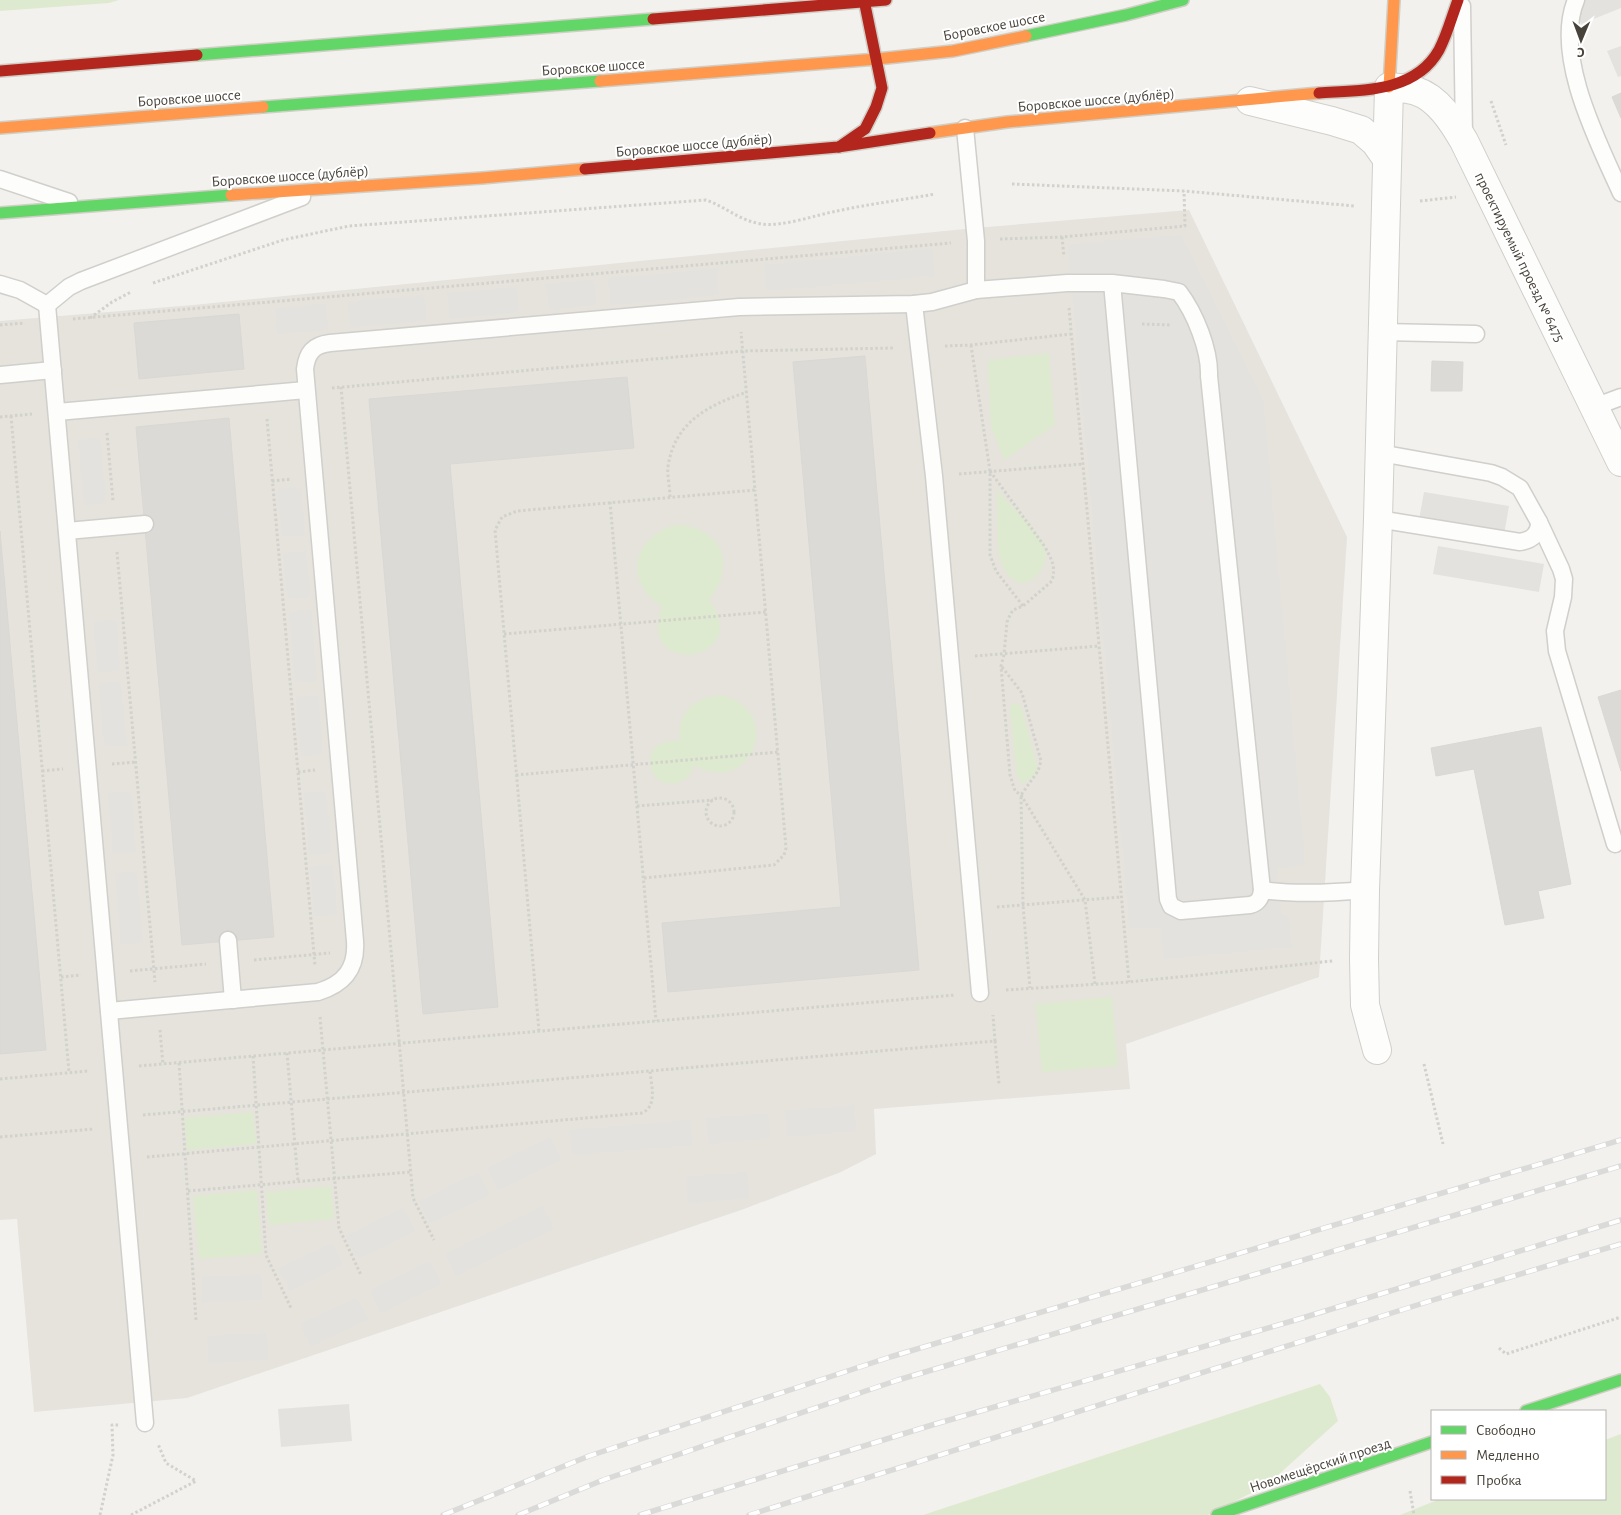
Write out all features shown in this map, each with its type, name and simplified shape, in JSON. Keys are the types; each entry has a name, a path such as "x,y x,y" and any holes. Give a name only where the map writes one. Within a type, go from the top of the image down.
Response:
{"street":[{"path":"0,71 886,0"},
{"name":"Боровское шоссе","path":"0,128 877,60 952,51 1126,15 1183,0"},
{"path":"1377,1050 1365,1005 1365,890 1380,453 1388,87 1394,0"},
{"name":"Боровское шоссе (дублёр)","path":"0,213 482,178 838,147 1007,122 1388,87 1422,71 1439,50 1460,0"},
{"path":"838,147 864,130 876,107 882,88 865,1"},
{"name":"проектируемый проезд № 6475","path":"1388,87 1416,91 1434,101 1455,126 1621,462"},
{"path":"1248,101 1332,121 1361,130 1375,142 1387,159"},
{"path":"1529,1410 1621,1380"},
{"name":"Новомещёрский проезд","path":"1217,1515 1431,1442"}],"lane":[{"path":"1460,0 1464,141"},
{"path":"1576,0 1571,10 1569,25 1568,46 1572,64 1591,128 1621,193"},
{"path":"965,128 976,241 976,290"},
{"path":"0,179 82,207"},
{"path":"47,305 69,287 82,281 326,188"},
{"path":"109,1011 318,992 332,988 344,978 352,967 356,951 306,390 306,358 311,350 320,344 739,307 914,304 932,302 976,290 1067,284 1112,283 1164,288 1179,292 1189,307 1205,346 1210,365 1209,376 1262,890 1259,900 1250,905 1181,911 1171,906 1168,899 1112,283"},
{"path":"0,284 20,290 47,305"},
{"path":"914,304 934,476 972,908 985,992"},
{"path":"47,305 145,1423"},
{"path":"1383,332 1476,334"},
{"path":"0,375 53,370"},
{"path":"56,412 306,390"},
{"path":"1594,408 1621,397"},
{"path":"1380,453 1490,472 1520,488 1539,522 1561,568 1564,579 1563,597 1556,631 1557,651 1615,844"},
{"path":"1378,518 1520,542 1526,541 1536,534 1539,529 1539,522"},
{"path":"67,531 145,524"},
{"path":"1262,890 1279,893 1365,890"},
{"path":"228,940 233,1000"}],"path":[{"path":"1012,184 1184,191 1355,206"},
{"path":"1011,238 1062,237 1185,226 1184,191"},
{"path":"147,286 282,240 349,226 706,200 741,219 763,224 790,221 935,194"},
{"path":"1420,201 1457,197"},
{"path":"1062,237 1129,982"},
{"path":"134,291 112,302 89,318 976,241"},
{"path":"644,878 774,865 780,860 786,848 739,307"},
{"path":"1116,323 1197,326"},
{"path":"306,390 743,351 971,345 1071,334"},
{"path":"971,345 990,471 990,555 996,571 1023,606"},
{"path":"341,387 410,1172 413,1198 434,1240"},
{"path":"670,497 669,461 684,428 708,408 747,392"},
{"path":"264,394 339,1228 361,1276"},
{"path":"105,408 163,1065"},
{"path":"0,416 56,412"},
{"path":"11,416 69,1072"},
{"path":"934,476 1083,464"},
{"path":"990,471 1053,560 1052,581 1023,606 1013,610 1008,618 1001,666 1011,781 1015,791 1021,795 1085,900 1095,984"},
{"path":"539,1031 495,530 502,517 517,511 755,490"},
{"path":"610,502 656,1021"},
{"path":"504,634 766,612"},
{"path":"951,658 1099,646"},
{"path":"1001,666 1022,693 1041,761 1038,771 1021,795 1023,905 1030,988"},
{"path":"516,775 778,752"},
{"path":"637,806 722,798 729,802 733,808 734,816 730,823 722,826 715,825 708,820 706,813 708,805 714,800"},
{"path":"972,908 1121,897"},
{"path":"0,1079 1030,988 1129,982 1336,960"},
{"path":"985,992 995,1041 999,1084"},
{"path":"0,1137 182,1112 995,1041"},
{"path":"287,1054 298,1181"},
{"path":"253,1056 266,1255 291,1308"},
{"path":"179,1063 196,1320"},
{"path":"1424,1064 1443,1144"},
{"path":"122,1159 642,1113 652,1106 650,1071"},
{"path":"188,1191 410,1172"},
{"path":"1498,1348 1506,1354 1621,1317"},
{"path":"100,1515 113,1455 112,1426 155,1422 159,1446 166,1463 196,1481 131,1515"},
{"path":"1410,1491 1414,1515"}],"shaded area":[{"path":"1584,0 1621,0 1621,8 1581,24 1578,16"},
{"path":"1621,46 1621,76 1618,77 1607,51"},
{"path":"1189,210 1347,537 1319,977 1126,1044 1130,1089 874,1109 876,1154 841,1172 744,1209 187,1398 34,1412 17,1219 0,1220 0,321 193,305 975,228"},
{"path":"1181,235 1263,400 1305,865 1277,868 1282,916 1289,915 1292,947 1164,959 1161,927 1130,929 1068,244"},
{"path":"932,249 934,276 767,291 764,265"},
{"path":"717,269 719,295 611,305 608,278"},
{"path":"594,280 596,305 549,310 546,284"},
{"path":"516,287 519,312 450,319 447,293"},
{"path":"424,295 426,321 350,328 348,302"},
{"path":"326,304 328,330 277,334 275,308"},
{"path":"100,438 106,503 84,505 78,440"},
{"path":"301,487 305,535 282,537 278,489"},
{"path":"1424,492 1509,506 1504,535 1419,520"},
{"path":"1438,546 1544,564 1539,592 1433,574"},
{"path":"306,551 310,597 288,599 283,553"},
{"path":"311,610 317,681 295,682 289,612"},
{"path":"116,620 120,670 98,672 93,622"},
{"path":"121,682 127,745 104,747 99,683"},
{"path":"318,695 323,754 301,756 296,696"},
{"path":"131,792 136,852 113,854 108,793"},
{"path":"326,792 332,853 309,855 304,793"},
{"path":"333,865 337,914 315,916 310,867"},
{"path":"137,871 143,942 121,944 115,873"},
{"path":"854,1105 856,1131 787,1137 785,1111"},
{"path":"768,1113 770,1138 708,1144 706,1118"},
{"path":"690,1120 692,1145 572,1155 570,1130"},
{"path":"550,1137 561,1160 498,1190 487,1168"},
{"path":"478,1172 489,1195 430,1223 419,1201"},
{"path":"747,1172 749,1198 688,1203 685,1177"},
{"path":"543,1206 554,1229 456,1276 445,1254"},
{"path":"403,1208 415,1231 358,1259 346,1236"},
{"path":"332,1243 343,1265 290,1291 279,1268"},
{"path":"430,1261 441,1284 381,1313 370,1290"},
{"path":"261,1274 263,1300 202,1303 201,1277"},
{"path":"357,1297 368,1319 311,1347 300,1324"},
{"path":"267,1333 268,1360 208,1363 207,1336"},
{"path":"349,1404 352,1441 281,1447 278,1409"}],"green space":[{"path":"0,0 119,0 109,3 0,11"},
{"path":"1049,353 1055,425 1004,460 991,426 988,360"},
{"path":"997,490 1036,533 1045,549 1046,555 1043,567 1035,577 1024,583 1010,577 1000,559 998,550"},
{"path":"675,525 691,527 704,532 714,540 720,549 723,561 718,587 709,600 720,621 718,638 708,649 693,654 677,653 664,645 658,630 662,607 643,588 637,567 642,548 648,541 656,534"},
{"path":"721,695 741,703 752,717 756,732 754,748 745,761 732,770 714,772 694,765 692,772 688,776 676,783 665,783 657,778 652,771 650,763 651,754 656,747 666,742 680,741 681,722 689,708 702,699"},
{"path":"1015,703 1022,708 1038,770 1035,777 1021,784 1017,776 1010,710 1012,704"},
{"path":"1112,997 1118,1066 1042,1072 1036,1004"},
{"path":"253,1112 256,1144 187,1150 184,1118"},
{"path":"331,1186 334,1219 269,1225 266,1192"},
{"path":"257,1190 262,1254 199,1259 193,1196"},
{"path":"1320,1384 1330,1397 1338,1421 1267,1485 1208,1515 923,1515"},
{"path":"1621,1434 1621,1515 1400,1515 1438,1500 1606,1500 1606,1440"}],"building":[{"path":"1621,93 1621,118 1612,97"},
{"path":"239,314 244,369 139,379 134,323"},
{"path":"865,356 919,970 668,992 662,923 841,907 793,362"},
{"path":"1432,361 1463,362 1462,391 1431,391"},
{"path":"627,377 634,448 450,464 498,1007 423,1014 369,399"},
{"path":"229,418 274,937 182,945 136,427"},
{"path":"0,531 46,1050 0,1054"},
{"path":"1621,690 1621,771 1598,697"},
{"path":"1541,727 1571,884 1538,891 1544,918 1505,925 1474,769 1436,776 1431,748"}],"railway":[{"path":"443,1515 589,1456 890,1357 1621,1140"},
{"path":"518,1515 603,1480 898,1380 1621,1166"},
{"path":"640,1515 932,1425 1299,1319 1621,1220"},
{"path":"749,1515 1430,1301 1621,1244"}],"traffic: fast":[{"path":"1026,36 1126,15 1183,0"},
{"path":"197,55 653,19"},
{"path":"263,107 600,81"},
{"path":"0,213 231,195"},
{"path":"1529,1410 1621,1380"},
{"path":"1217,1515 1431,1442"}],"traffic: slow":[{"path":"1389,87 1394,0"},
{"path":"600,81 877,59 953,51 1026,36"},
{"path":"930,133 1007,122 1319,93"},
{"path":"0,128 263,107"},
{"path":"231,195 585,169"}],"traffic: jam":[{"path":"839,147 865,129 876,107 882,88 864,0"},
{"path":"653,19 886,0"},
{"path":"1319,93 1386,86 1402,82 1416,74 1429,64 1439,50 1458,0"},
{"path":"0,71 197,55"},
{"path":"585,169 838,147 930,133"}]}
